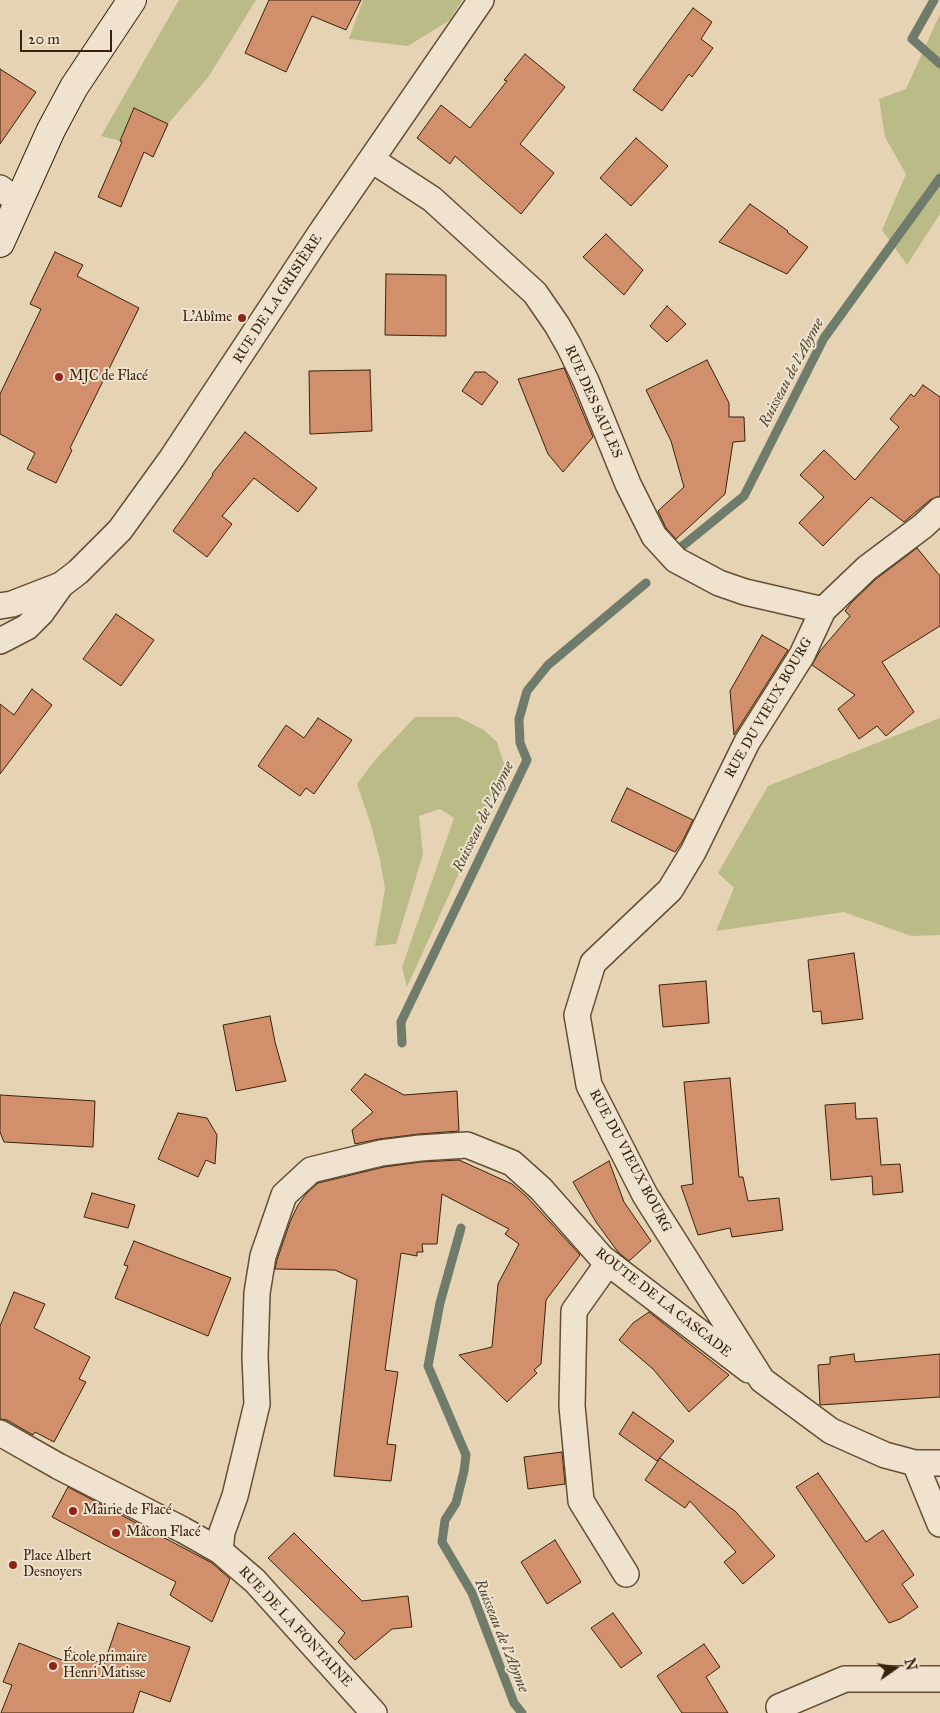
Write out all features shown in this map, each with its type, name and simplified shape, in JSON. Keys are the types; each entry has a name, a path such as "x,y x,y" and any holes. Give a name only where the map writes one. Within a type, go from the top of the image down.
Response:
{"street":[{"path":"0,244 9,195 51,130 74,87 132,0"},
{"name":"RUE DE LA GRISIÈRE","path":"0,606 12,604 61,585 78,572 120,530 172,458 320,234 481,0"},
{"name":"RUE DES SAULES","path":"372,160 432,199 535,293 569,346 586,381 628,484 654,536 676,560 719,583 745,592 823,610"},
{"path":"823,610 867,568 923,526 940,510"},
{"name":"RUE DE LA GRISIÈRE","path":"0,641 27,627 41,613 61,585"},
{"name":"RUE DU VIEUX BOURG","path":"823,610 802,655 747,742 693,852 670,890 593,962 576,1015 589,1085 645,1195 762,1380 831,1431 885,1455 914,1463 940,1463"},
{"name":"ROUTE DE LA CASCADE","path":"220,1551 222,1532 235,1496 257,1404 255,1357 258,1293 263,1256 284,1195 311,1170 381,1153 467,1145 512,1162 541,1189 602,1258 762,1380"},
{"path":"608,1263 574,1311 572,1406 581,1501 626,1574"},
{"name":"RUE DE LA FONTAINE","path":"0,1434 220,1551 255,1582 374,1713"},
{"path":"914,1463 940,1524"},
{"path":"779,1707 844,1679 940,1679"}],"green space":[{"path":"179,0 256,0 209,76 168,124 134,108 120,141 101,136"},
{"path":"363,0 462,0 450,20 408,46 349,39"},
{"path":"940,14 940,214 907,265 882,230 906,174 885,137 879,99 906,89"},
{"path":"415,717 458,717 484,730 497,742 506,770 407,987 402,967 454,818 440,809 419,816 423,854 396,944 375,946 385,889 371,825 357,784 375,760"},
{"path":"940,718 940,935 911,936 844,912 716,931 734,888 718,873 768,786"}],"building":[{"path":"269,0 361,0 346,30 312,16 286,72 245,53"},
{"path":"693,8 712,22 701,39 713,48 692,77 689,74 662,111 633,90"},
{"path":"525,54 565,87 520,144 554,173 521,214 455,156 450,164 417,138 441,105 470,128 507,81 504,80"},
{"path":"0,69 36,92 0,144"},
{"path":"134,108 168,124 153,157 144,152 121,207 98,197 122,142 120,141"},
{"path":"636,138 668,166 631,206 600,178"},
{"path":"750,204 808,247 787,274 719,242"},
{"path":"606,234 643,270 624,295 583,257"},
{"path":"55,252 83,265 77,276 139,308 70,448 72,450 56,483 27,469 35,453 0,434 0,394 41,309 30,304"},
{"path":"386,274 446,275 446,336 385,335"},
{"path":"667,306 686,324 667,342 650,326"},
{"path":"707,360 729,403 729,417 744,417 745,441 733,442 725,494 676,539 666,528 658,511 684,487 671,441 646,390"},
{"path":"564,368 593,437 563,472 548,454 518,379"},
{"path":"370,370 372,431 310,434 309,371"},
{"path":"475,372 485,372 498,382 482,405 462,391"},
{"path":"923,385 940,397 940,496 930,500 904,522 871,497 823,546 799,523 824,497 800,475 824,450 855,480 899,427 890,419 911,394 914,397"},
{"path":"245,432 317,488 298,512 254,478 222,516 232,524 207,557 173,531 212,474"},
{"path":"917,548 940,576 940,626 882,662 914,712 886,736 877,726 859,739 838,709 855,695 812,665 820,651 850,616 845,611 852,602 876,579"},
{"path":"116,614 154,640 121,686 83,659"},
{"path":"762,635 788,650 734,735 730,691"},
{"path":"32,689 52,705 0,774 0,704 14,715"},
{"path":"318,718 352,740 314,794 306,788 300,796 258,766 286,725 304,738"},
{"path":"627,788 693,820 675,852 611,821"},
{"path":"854,953 863,1019 822,1024 821,1011 813,1012 808,960"},
{"path":"706,981 709,1023 663,1027 659,985"},
{"path":"270,1016 286,1081 236,1091 223,1025"},
{"path":"365,1074 404,1095 457,1091 459,1131 379,1139 355,1144 352,1130 373,1112 351,1090"},
{"path":"730,1078 739,1177 743,1177 748,1201 779,1198 783,1230 732,1237 730,1228 698,1235 681,1186 693,1184 684,1082"},
{"path":"0,1095 95,1101 93,1147 4,1142 0,1132"},
{"path":"855,1103 856,1119 877,1118 881,1165 900,1164 903,1192 873,1195 872,1176 831,1180 825,1105"},
{"path":"178,1113 207,1118 217,1135 215,1164 206,1160 198,1177 158,1159"},
{"path":"459,1160 512,1184 527,1197 580,1255 546,1300 541,1364 534,1370 537,1373 507,1402 459,1355 492,1347 498,1284 519,1244 505,1234 509,1229 442,1194 437,1244 422,1244 423,1252 417,1252 417,1256 401,1253 385,1370 398,1372 387,1444 396,1445 391,1481 334,1476 357,1280 335,1270 275,1269 290,1222 298,1205 318,1183 384,1167 421,1162"},
{"path":"609,1161 624,1202 651,1241 629,1261 618,1252 596,1222 573,1182"},
{"path":"92,1193 135,1205 128,1228 84,1217"},
{"path":"134,1241 231,1278 208,1336 115,1298 128,1266 124,1265"},
{"path":"14,1292 45,1304 34,1328 90,1357 79,1379 86,1382 54,1442 35,1432 33,1435 7,1420 0,1419 0,1326"},
{"path":"649,1312 729,1375 689,1412 653,1369 619,1340 633,1323"},
{"path":"854,1354 855,1362 940,1354 940,1397 820,1405 818,1365 830,1364 830,1357"},
{"path":"633,1412 674,1441 657,1461 619,1434"},
{"path":"562,1452 565,1484 528,1489 524,1457"},
{"path":"660,1458 735,1511 775,1556 743,1584 724,1562 736,1552 690,1501 685,1508 645,1480"},
{"path":"818,1473 866,1542 883,1530 914,1575 902,1584 918,1607 900,1619 889,1623 796,1487"},
{"path":"68,1487 212,1563 230,1579 212,1622 170,1595 176,1582 52,1517"},
{"path":"294,1533 362,1601 408,1596 412,1627 392,1629 355,1660 338,1642 345,1633 268,1558"},
{"path":"555,1540 581,1582 547,1604 521,1562"},
{"path":"613,1613 642,1653 621,1668 591,1628"},
{"name":"École primaire Henri Matisse","path":"118,1623 190,1647 170,1702 140,1691 133,1713 1,1713 12,1685 3,1682 19,1643 67,1662 71,1651 104,1664"},
{"path":"704,1644 720,1667 706,1677 728,1713 682,1713 657,1676"}],"waterway":[{"name":"Ruisseau de l'Abyme","path":"934,0 912,39 940,64"},
{"name":"Ruisseau de l'Abyme","path":"680,548 744,496 824,338 940,178"},
{"name":"Ruisseau de l'Abyme","path":"402,1043 401,1022 527,760 520,743 519,719 527,691 548,665 646,583"},
{"name":"Ruisseau de l'Abyme","path":"461,1228 440,1303 428,1366 466,1455 456,1503 445,1520 442,1542 472,1593 514,1703 522,1713"}],"place":[{"name":"L'Abîme","path":"242,318"},
{"name":"MJC de Flacé","path":"59,377"},
{"name":"Mairie de Flacé","path":"73,1511"},
{"name":"Mâcon Flacé","path":"116,1533"},
{"name":"Place Albert Desnoyers","path":"13,1565"},
{"name":"École primaire Henri Matisse","path":"53,1666"}]}
